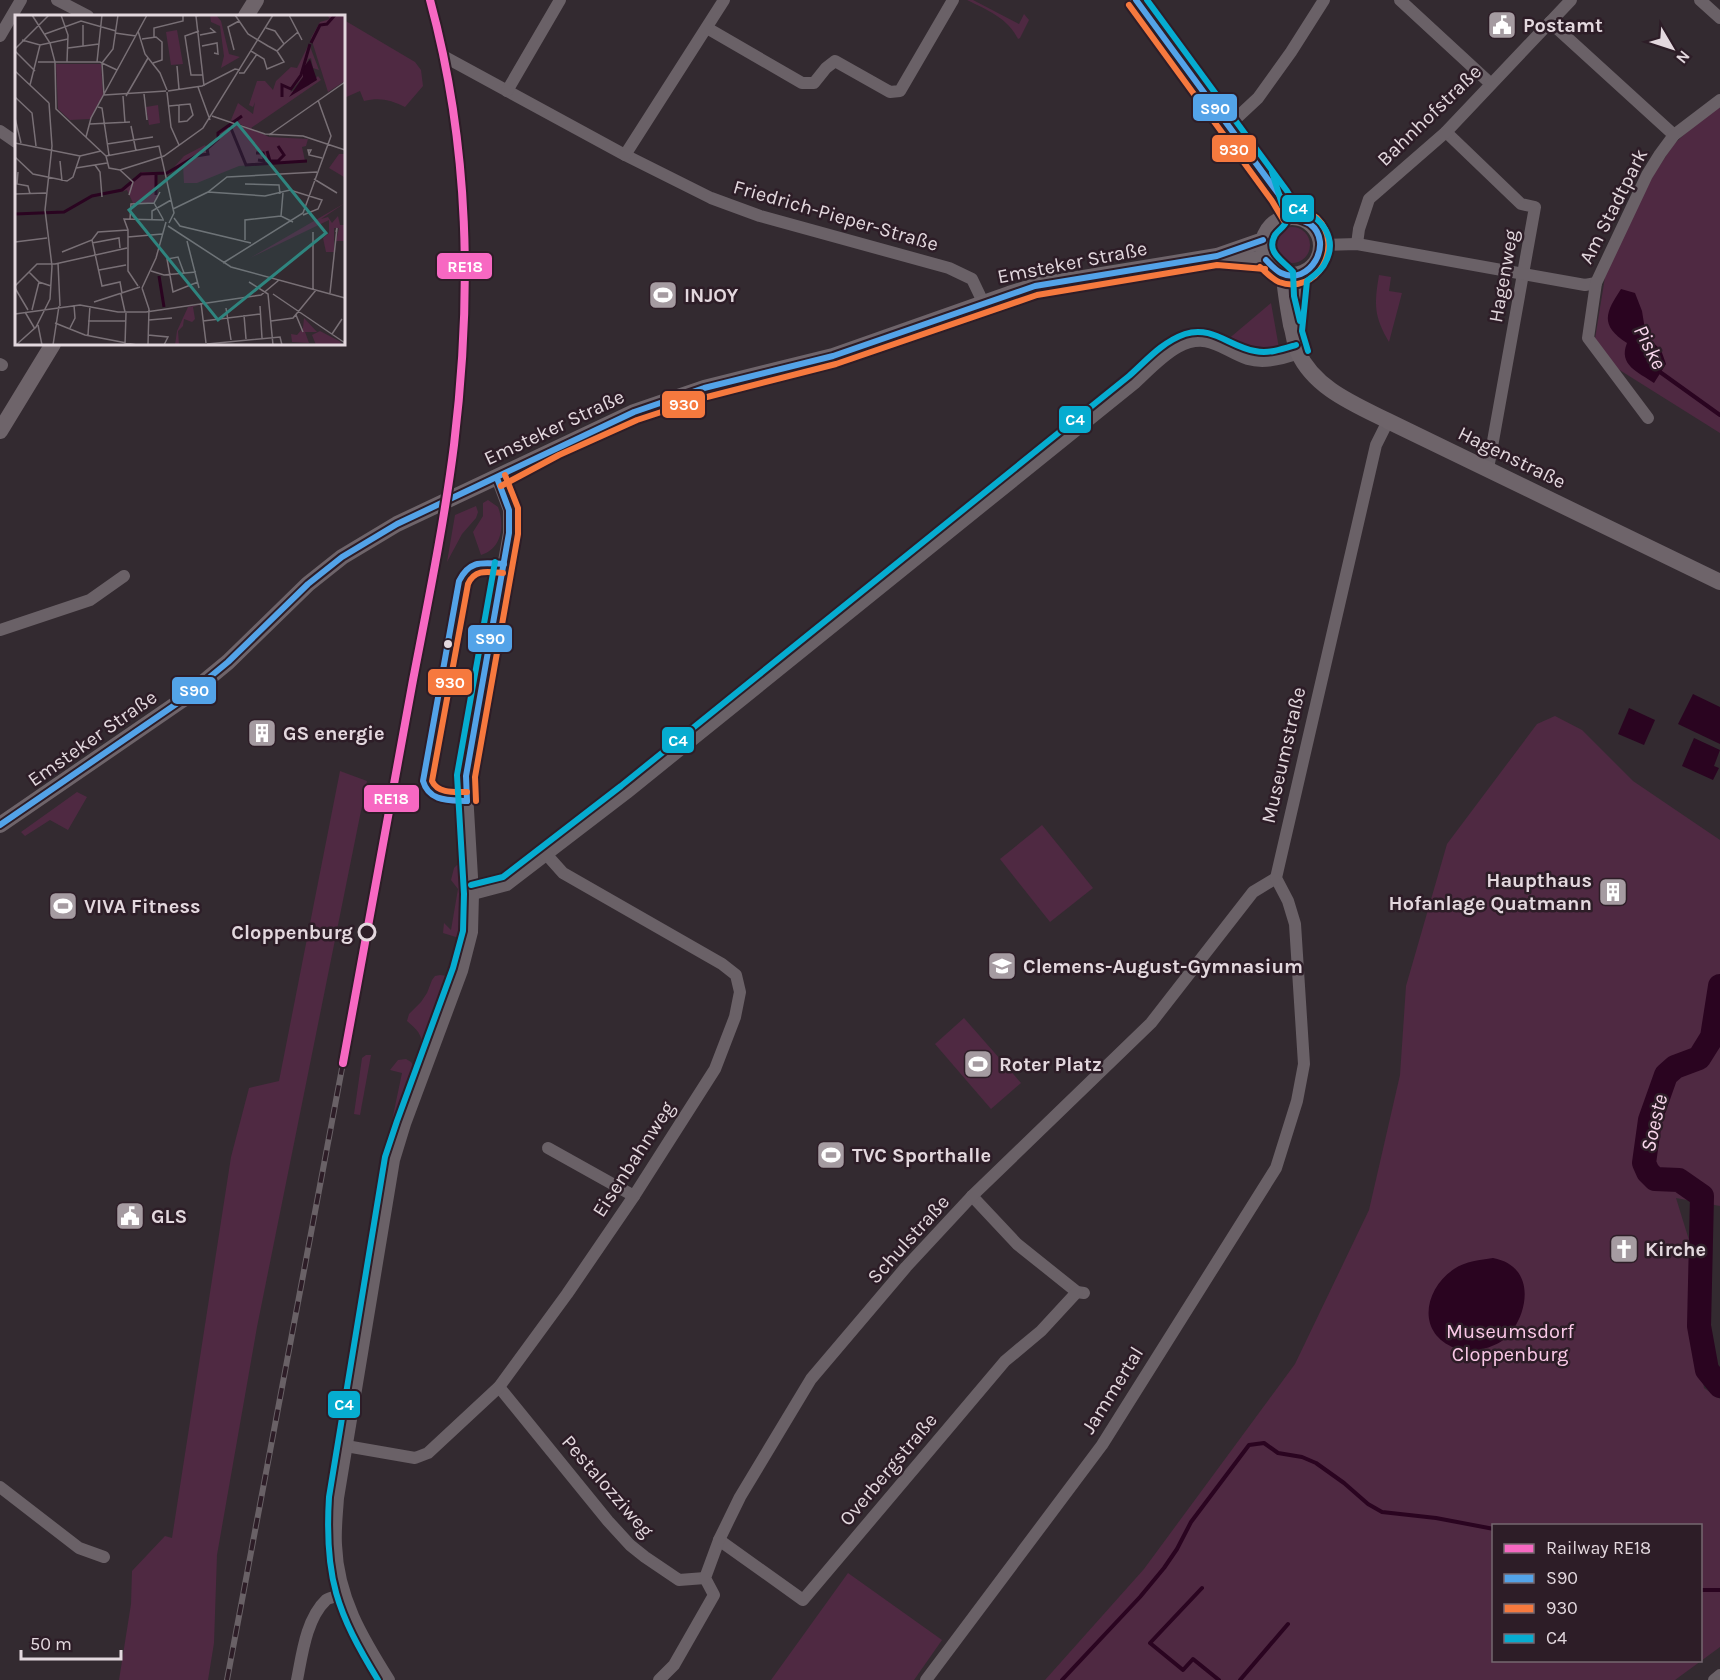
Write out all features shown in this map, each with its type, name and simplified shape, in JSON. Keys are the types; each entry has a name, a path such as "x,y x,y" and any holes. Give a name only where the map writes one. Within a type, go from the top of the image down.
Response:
{"street":[{"path":"0,36 21,0"},
{"path":"57,0 86,15"},
{"path":"247,15 256,0"},
{"path":"507,91 560,0"},
{"path":"625,155 724,0"},
{"path":"708,28 802,83 814,82 835,61 890,92 900,91 953,0"},
{"path":"1136,0 1267,180 1285,219"},
{"path":"1228,126 1258,98 1324,0"},
{"path":"1400,0 1491,84"},
{"name":"Bahnhofstraße","path":"1357,244 1359,229 1370,198 1446,132 1571,0"},
{"path":"1700,0 1720,18"},
{"path":"1550,22 1674,135"},
{"name":"Friedrich-Pieper-Straße","path":"445,57 625,155 711,198 760,216 950,268 972,279 983,303"},
{"name":"Am Stadtpark","path":"1648,418 1588,338 1596,283 1659,154 1674,135 1720,100"},
{"path":"0,131 15,141"},
{"name":"Hagenweg","path":"1446,132 1521,204 1535,207 1488,469"},
{"path":"1301,218 1311,224 1317,231 1322,244 1318,260 1311,268 1292,275 1272,268 1263,250 1263,240 1267,231 1285,219 1301,218"},
{"name":"Emsteker Straße","path":"0,825 182,700 228,662 308,584 342,557 397,524 497,478 555,447 634,412 704,388 833,356 1035,286 1217,256 1263,240"},
{"path":"1322,244 1357,244"},
{"name":"Am Stadtpark","path":"1357,244 1585,285 1596,283"},
{"name":"Emsteker Straße","path":"1217,256 1266,260"},
{"name":"Hagenstraße","path":"1292,275 1285,297 1299,353 1311,372 1330,390 1388,421 1720,582"},
{"path":"473,894 507,885 759,687 1177,347 1200,340 1219,344 1248,359 1264,361 1299,353"},
{"path":"0,431 52,345"},
{"name":"Museumstraße","path":"1276,878 1376,445 1388,421"},
{"path":"389,1680 361,1634 344,1594 336,1544 338,1498 394,1160 462,970 472,932 473,894 466,776 509,533 509,510 497,478"},
{"path":"0,630 90,600 124,576"},
{"name":"Eisenbahnweg","path":"346,1446 415,1458 428,1453 499,1387 567,1294 634,1196 715,1070 735,1017 740,992 736,975 722,964 563,873 546,854"},
{"name":"Jammertal","path":"926,1680 1101,1445 1276,1168 1297,1101 1304,1064 1295,924 1288,901 1276,878"},
{"name":"Schulstraße","path":"659,1680 674,1665 714,1595 705,1578 719,1540 740,1497 811,1379 906,1267 972,1196 1151,1023 1253,892 1276,878"},
{"path":"548,1148 634,1196"},
{"name":"Overbergstraße","path":"719,1540 803,1600 1005,1361 1081,1292 1017,1244 972,1196"},
{"name":"Pestalozziweg","path":"499,1387 630,1545 679,1580 705,1578"},
{"path":"0,1487 80,1548 104,1557"},
{"path":"297,1680 305,1636 327,1599 344,1594"},
{"path":"1714,1680 1720,1675"}],"green space":[{"path":"967,0 973,0 1019,24 1024,14 1029,20 1020,38 1018,39 1003,20"},
{"path":"345,21 415,62 421,70 423,86 405,107 385,100 364,101 360,91 345,98"},
{"path":"1720,107 1720,433 1610,364 1594,345 1605,277 1637,206 1654,174 1674,144 1699,121"},
{"path":"1292,227 1304,233 1310,245 1304,257 1292,263 1280,257 1274,245 1280,233"},
{"path":"1379,275 1391,277 1389,291 1402,293 1389,342 1380,325 1376,310"},
{"path":"1271,303 1279,348 1274,353 1260,356 1226,341"},
{"path":"488,500 498,507 501,529 494,548 481,555 473,532 483,516 483,503"},
{"path":"476,506 478,512 476,518 462,534 447,562 455,515"},
{"name":"Museumsdorf Cloppenburg","path":"1555,716 1582,730 1633,781 1720,840 1720,1206 1676,1198 1693,1253 1692,1317 1704,1388 1720,1399 1720,1647 1702,1660 1702,1524 1492,1524 1492,1662 1700,1662 1675,1680 1045,1680 1144,1569 1295,1364 1369,1210 1400,1075 1406,986 1447,844 1537,724"},
{"path":"340,771 367,781 257,1327 217,1555 214,1643 208,1680 119,1680 131,1604 132,1571 165,1536 172,1538 231,1157 249,1088 279,1081"},
{"path":"77,792 87,797 68,830 50,820 25,836 21,832"},
{"path":"1042,825 1093,888 1050,922 1000,859"},
{"path":"457,865 460,865 465,877 468,907 464,935 459,938 443,933 444,923 451,930 458,889 451,880"},
{"path":"435,976 454,977 431,1039 422,1051 419,1034 407,1021 409,1014 427,993 432,980"},
{"name":"Roter Platz","path":"964,1018 1021,1083 991,1109 935,1044"},
{"path":"371,1055 360,1115 354,1114 362,1058"},
{"path":"406,1059 415,1068 413,1078 390,1151 385,1154 402,1073 390,1070 398,1060"},
{"path":"848,1573 942,1640 914,1680 771,1680"}],"water":[{"path":"1621,289 1635,293 1642,311 1646,336 1661,350 1666,364 1654,383 1627,362 1625,351 1627,343 1612,330 1609,324 1609,311"},
{"path":"1693,694 1720,707 1720,744 1678,724"},
{"path":"1629,708 1655,720 1644,745 1618,734"},
{"path":"1694,738 1720,750 1714,766 1719,768 1713,780 1682,766"},
{"path":"1493,1258 1515,1268 1521,1277 1525,1297 1519,1319 1508,1336 1495,1345 1470,1351 1455,1348 1434,1332 1430,1322 1431,1299 1436,1288 1454,1269 1478,1260"}],"waterway":[{"name":"Piske","path":"1660,372 1720,415"},
{"name":"Soeste","path":"1720,986 1712,1037 1699,1058 1675,1067 1666,1075 1650,1120 1644,1163 1648,1172 1655,1179 1679,1180 1702,1196 1699,1326 1707,1370 1720,1386"},
{"path":"1062,1680 1164,1568 1191,1522 1249,1445 1264,1443 1278,1453 1302,1457 1316,1463 1368,1504 1382,1512 1436,1518 1492,1529"},
{"path":"1202,1588 1150,1643 1183,1670 1193,1659 1219,1680"},
{"path":"1702,1590 1720,1590"},
{"path":"1240,1680 1288,1624"}],"railway":[{"path":"227,1680 343,1063"}],"rail line":[{"name":"RE18","path":"343,1063 441,534 460,389 465,277 460,166 453,110 430,0"}],"transit line":[{"name":"S90","path":"1136,0 1280,196 1292,217"},
{"name":"C4","path":"1147,0 1298,209 1315,218 1326,231 1330,247 1328,256 1320,270 1307,281 1302,331 1308,351"},
{"name":"930","path":"1129,5 1272,201 1284,221"},
{"name":"C4","path":"1272,172 1287,220 1275,235 1272,247 1277,256 1293,272 1294,296 1300,321"},
{"name":"930","path":"1260,267 1276,281 1293,284 1305,282 1323,266 1328,242 1325,229 1315,216 1295,209"},
{"name":"S90","path":"1266,260 1279,272 1291,276 1301,274 1315,261 1320,242 1317,232 1310,224 1292,217"},
{"name":"S90","path":"0,825 182,700 228,662 308,584 342,557 397,524 634,412 704,388 833,356 1035,286 1217,256 1263,240"},
{"name":"930","path":"501,486 559,455 637,420 707,397 836,364 1037,295 1217,265 1265,269"},
{"name":"C4","path":"471,885 503,877 621,786 1169,342 1185,334 1204,332 1246,349 1260,352 1276,351 1296,345"},
{"name":"930","path":"476,801 475,777 518,534 518,508 505,475"},
{"name":"S90","path":"467,801 466,776 509,533 509,510 497,478"},
{"name":"C4","path":"378,1680 352,1634 336,1593 329,1550 329,1497 385,1157 453,968 463,931 464,894 457,775 495,562"},
{"name":"S90","path":"467,801 447,800 435,796 430,793 423,781 459,581 468,569 478,564 504,564"},
{"name":"930","path":"467,792 443,790 432,781 468,584 478,573 503,573"}],"place":[{"name":"Postamt","path":"1502,25"},
{"name":"INJOY","path":"663,295"},
{"name":"GS energie","path":"262,733"},
{"name":"Haupthaus Hofanlage Quatmann","path":"1613,892"},
{"name":"VIVA Fitness","path":"63,906"},
{"name":"Cloppenburg","path":"367,932"},
{"name":"Clemens-August-Gymnasium","path":"1002,966"},
{"name":"Roter Platz","path":"978,1064"},
{"name":"TVC Sporthalle","path":"831,1155"},
{"name":"GLS","path":"130,1216"},
{"name":"Kirche","path":"1624,1249"}]}
